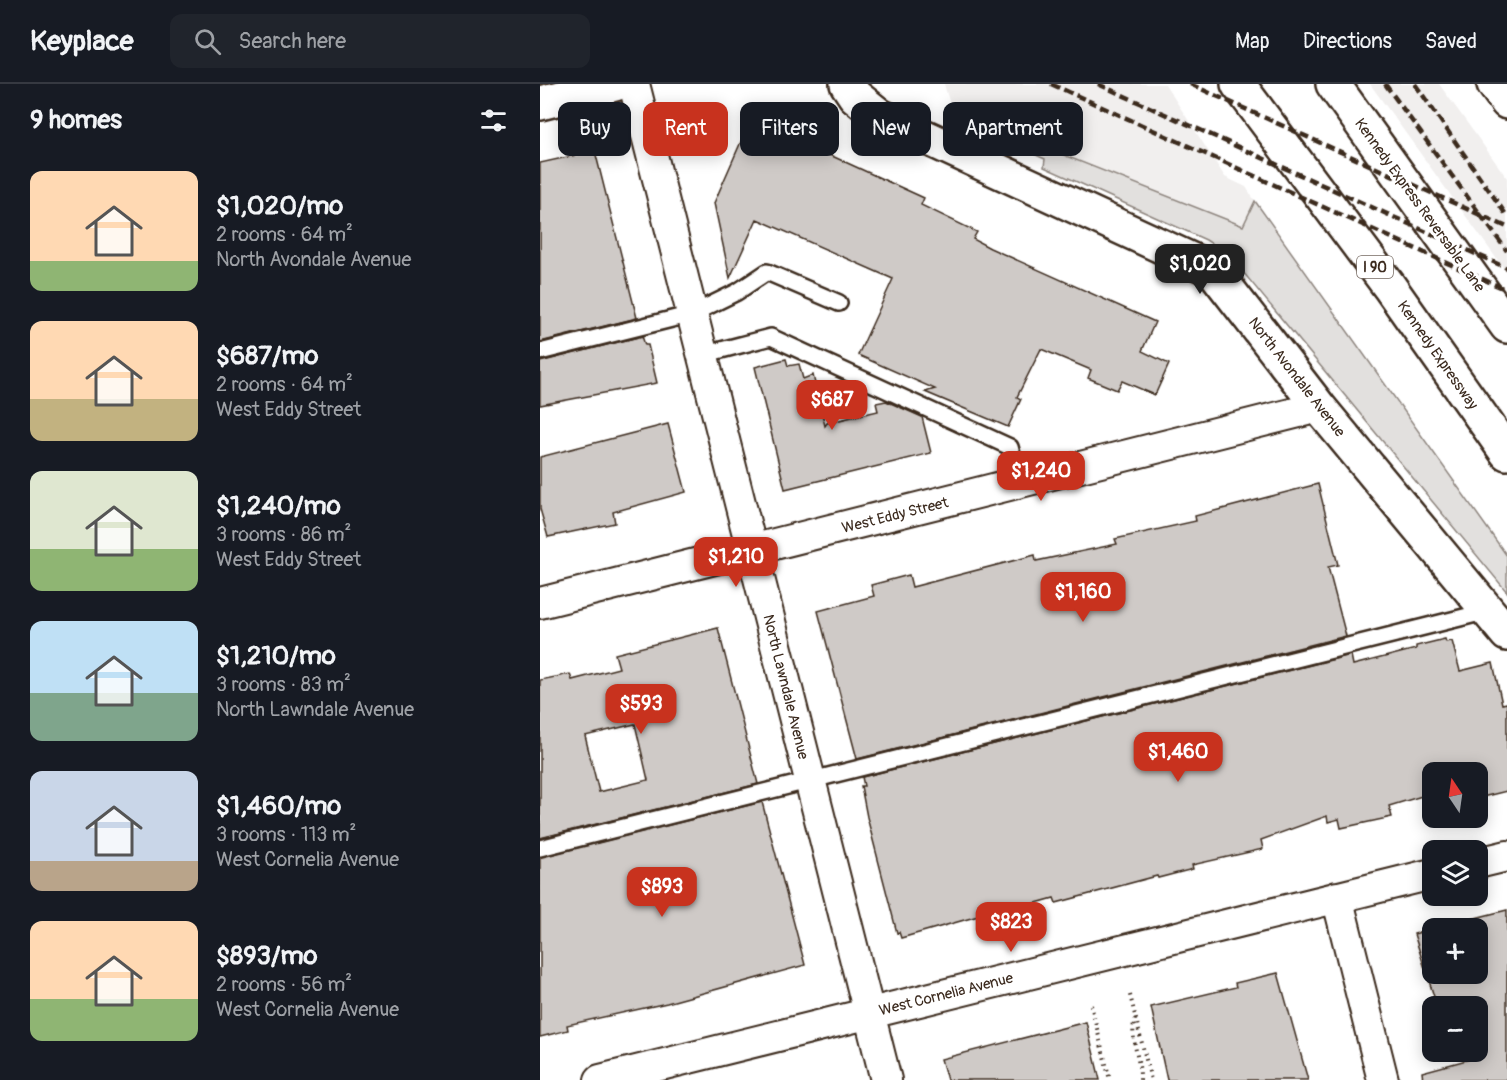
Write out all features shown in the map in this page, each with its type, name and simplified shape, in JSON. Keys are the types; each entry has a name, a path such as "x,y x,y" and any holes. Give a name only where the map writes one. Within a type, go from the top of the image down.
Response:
{"main road":[{"path":"540,103 615,84"},
{"name":"North Avondale Avenue","path":"847,84 855,96 880,116 1213,270 1319,407 1498,622"},
{"name":"Kennedy Expressway","path":"1239,84 1389,286 1507,453"},
{"name":"Kennedy Express Reversable Lane","path":"1333,84 1507,326"},
{"path":"1494,84 1507,102"}],"street":[{"name":"North Lawndale Avenue","path":"633,84 886,1080"},
{"name":"West Eddy Street","path":"540,603 1319,407"},
{"path":"1488,861 1507,856"},
{"name":"West Cornelia Avenue","path":"600,1080 630,1076 869,1013 1422,876"},
{"path":"1337,897 1383,1080"}],"lane":[{"path":"540,352 692,314 737,292 767,272 839,303"},
{"path":"702,355 771,337 1010,447 1020,483"},
{"path":"540,848 810,781 1498,622"}],"path":[{"path":"1130,995 1151,1080"},
{"path":"1091,1005 1110,1080"},
{"path":"1136,1017 1132,1027 1141,1064 1140,1080"}],"shaded area":[{"path":"944,84 1165,84 1225,177 1246,187 1255,201 1243,226 1066,156 1083,156 1083,102 949,102"},
{"path":"1370,84 1439,84 1507,178 1507,273"},
{"path":"1038,156 1066,156 1243,226 1255,201 1507,556 1507,592 1229,255 1206,240 1044,167 1045,159"}],"building":[{"path":"740,144 740,156 832,156 924,198 921,205 977,232 973,239 990,248 1155,322 1142,351 1169,364 1155,395 1122,381 1117,390 1088,378 1091,370 1041,349 1017,397 1021,399 1008,427 925,392 935,389 858,355 893,279 757,219 730,278 714,203"},
{"path":"572,156 596,156 637,318 540,342 540,163"},
{"path":"642,336 645,345 648,345 657,383 540,405 540,362"},
{"path":"786,359 788,366 799,364 803,379 813,375 825,426 827,423 878,411 876,403 886,401 922,417 931,453 785,489 755,367"},
{"path":"668,424 686,492 613,512 615,523 548,537 540,509 540,457"},
{"path":"1318,484 1338,565 1328,567 1346,636 857,759 818,611 874,596 871,585 909,575 912,587 1035,555 1036,561 1117,544 1115,539 1196,521 1195,516"},
{"path":"718,628 758,784 540,838 540,680 570,674 572,680 619,668 615,654","holes":["635,724 648,780 599,792 585,736"]},
{"path":"1445,639 1446,642 1452,641 1460,671 1493,663 1502,704 1507,703 1507,791 1488,796 1488,762 1422,762 1422,796 1389,806 1392,817 1341,828 1339,819 1328,822 1327,816 1261,840 1263,849 1192,865 1193,869 1158,878 1157,876 1056,903 1054,898 1018,908 1017,905 901,938 899,932 897,933 867,817 861,786 864,786 862,777 1351,655 1353,665 1416,649 1416,646"},
{"path":"762,802 805,965 667,1003 567,1025 568,1030 540,1037 540,857"},
{"path":"1507,910 1507,1080 1423,1080 1422,1072 1459,1062 1488,1062 1488,996 1434,996 1430,984 1488,984 1488,918 1475,918"},
{"path":"1422,932 1422,959 1414,934"},
{"path":"1278,973 1308,1080 1167,1080 1151,1007 1236,987 1235,983"},
{"path":"1086,1022 1100,1080 947,1080 941,1059"}],"railway":[{"path":"1051,84 1507,290"},
{"path":"1098,84 1507,268"},
{"path":"1190,84 1507,227"},
{"path":"1385,84 1507,251"},
{"path":"1415,84 1507,216"}]}
